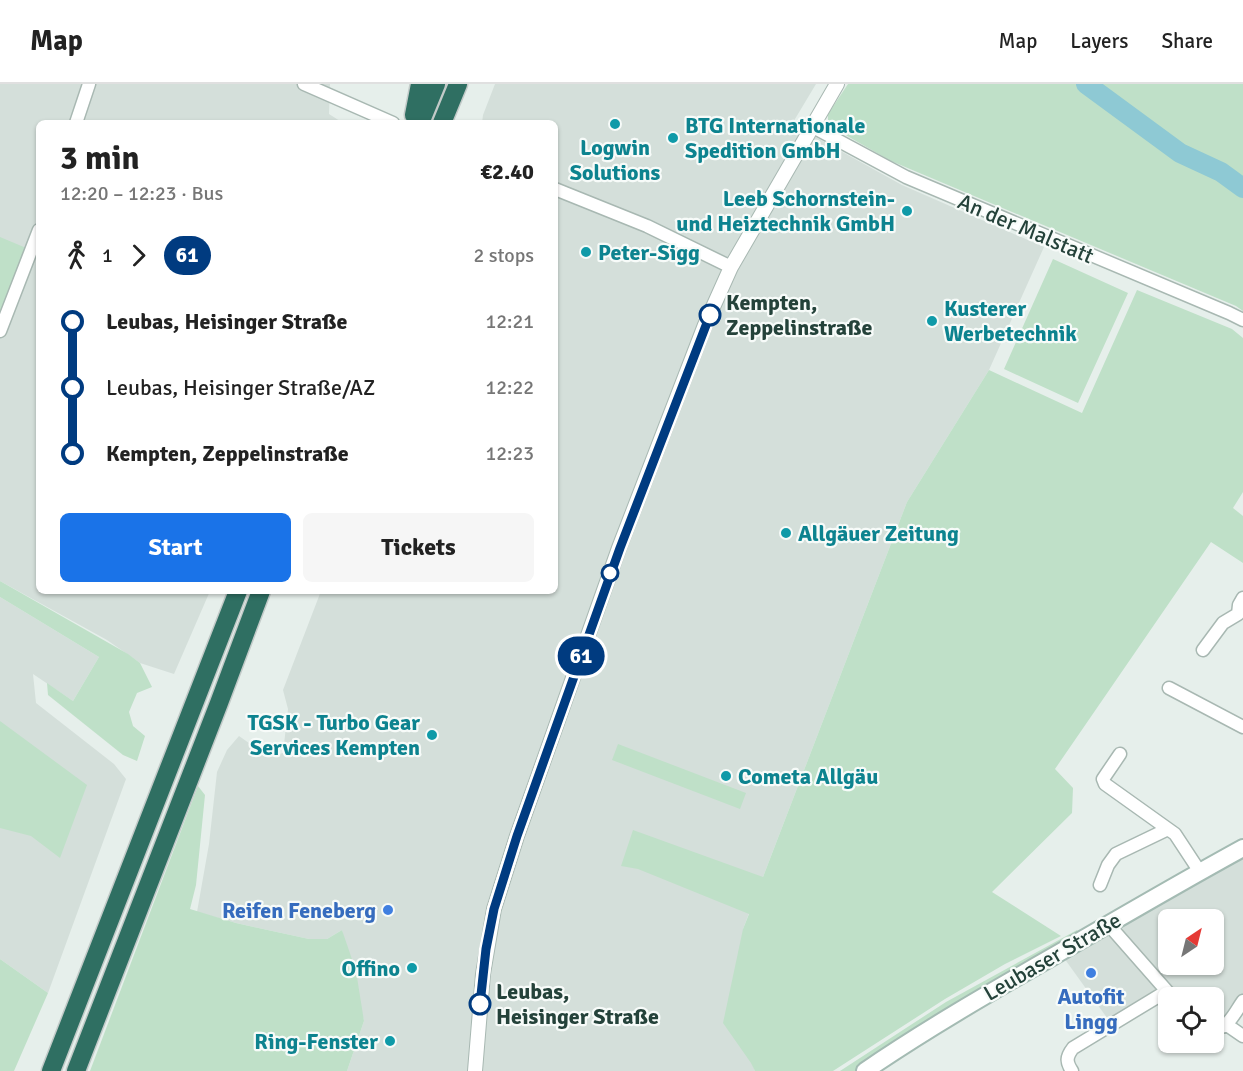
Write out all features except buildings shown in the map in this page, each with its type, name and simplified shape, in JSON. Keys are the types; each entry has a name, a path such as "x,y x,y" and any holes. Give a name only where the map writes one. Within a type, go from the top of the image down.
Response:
{"highway":[{"path":"413,120 420,84"},
{"path":"421,120 436,84"},
{"path":"443,120 458,84"},
{"path":"51,1071 237,594"},
{"path":"76,1071 260,594"}],"main road":[{"name":"Leubaser Straße","path":"865,1071 972,1003 1243,848"}],"street":[{"path":"77,120 89,84"},
{"path":"304,84 386,120"},
{"path":"475,1071 483,974 497,901 517,836 620,548 705,325 731,267 837,84"},
{"name":"An der Malstatt","path":"815,123 906,177 1229,313 1243,321"},
{"path":"558,190 647,226 731,267"},
{"path":"0,331 36,238"},
{"path":"1203,650 1223,622 1238,615 1239,605 1243,598"},
{"path":"1169,688 1243,727"},
{"path":"1120,754 1104,779 1105,784 1168,829 1182,844 1200,872"},
{"path":"1100,885 1108,865 1116,854 1168,829"},
{"path":"1108,924 1164,987"},
{"path":"1072,1071 1067,1062 1068,1054 1073,1048 1158,1001"},
{"path":"1224,1027 1243,1001"},
{"path":"1227,1025 1243,1036"}],"shaded area":[{"path":"0,84 330,84 329,114 338,120 36,120 36,594 209,594 174,674 140,663 107,640 0,581"},
{"path":"495,84 816,84 792,124 902,185 1044,247 989,370 907,502 743,929 752,1063 755,1071 347,1071 364,1021 342,930 327,939 309,939 197,912 209,844 217,772 227,750 239,736 269,757 283,753 288,709 283,690 320,594 558,594 558,120 482,120"},
{"path":"0,597 99,657 73,701 33,674 36,703 114,764 126,779 48,993 0,959"},
{"path":"1243,855 1243,1013 1235,1024 1224,1029 1224,987 1158,987 1158,992 1110,1022 1064,958"}],"green space":[{"path":"848,84 1243,84 1243,311 1236,306 891,161 828,125 828,114"},
{"path":"0,237 31,250 0,331"},
{"path":"1053,259 1128,293 1078,403 1004,369"},
{"path":"1137,290 1232,329 1243,338 1243,492 1233,508 1243,516 1243,563 1211,542 1055,769 1073,788 1072,813 992,892 1061,936 1005,964 945,999 833,1071 755,1071 723,1023 743,929 749,914 638,869 621,866 633,830 763,877 907,502 989,370 1082,413"},
{"path":"0,581 140,663 152,687 137,693 129,712 133,726 145,736 137,761 123,755 48,695 47,683 73,701 99,657 0,597"},
{"path":"0,721 87,785 60,858 31,836 0,828"},
{"path":"618,744 746,793 740,809 612,760"},
{"path":"198,786 205,795 196,885 190,909 236,923 309,939 327,939 342,930 356,971 364,1021 347,1071 90,1071"},
{"path":"1077,930 1080,935 893,1045 855,1071 840,1071 946,1002"},
{"path":"0,959 48,993 14,1071 0,1071"}],"waterway":[{"path":"1086,84 1180,153 1221,172 1243,188"}],"bus line":[{"name":"61","path":"480,1004 486,949 494,909 517,836 620,548 710,315"}],"place":[{"name":"Logwin Solutions","path":"615,124"},
{"name":"BTG Internationale Spedition GmbH","path":"673,138"},
{"name":"Leeb Schornstein- und Heiztechnik GmbH","path":"907,211"},
{"name":"Peter-Sigg","path":"586,252"},
{"name":"Kempten, Zeppelinstraße","path":"710,315"},
{"name":"Kusterer Werbetechnik","path":"932,321"},
{"name":"Allgäuer Zeitung","path":"786,533"},
{"name":"TGSK - Turbo Gear Services Kempten","path":"432,735"},
{"name":"Cometa Allgäu","path":"726,776"},
{"name":"Reifen Feneberg","path":"388,910"},
{"name":"Offino","path":"412,968"},
{"name":"Autofit Lingg","path":"1091,973"},
{"name":"Leubas, Heisinger Straße","path":"480,1004"},
{"name":"Ring-Fenster","path":"390,1041"}]}
